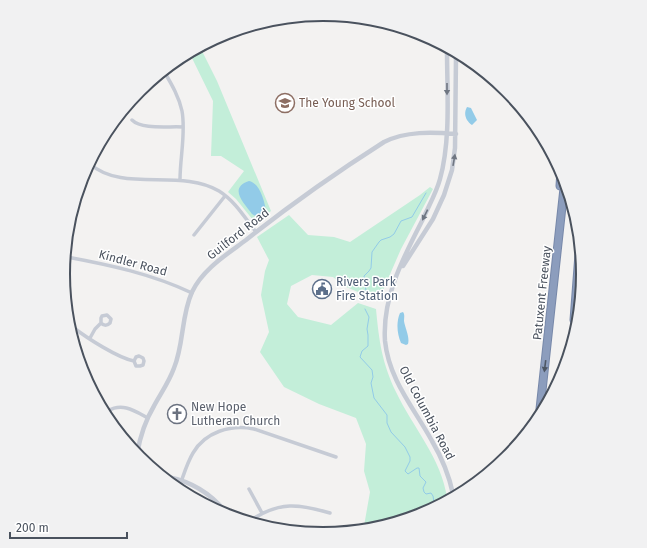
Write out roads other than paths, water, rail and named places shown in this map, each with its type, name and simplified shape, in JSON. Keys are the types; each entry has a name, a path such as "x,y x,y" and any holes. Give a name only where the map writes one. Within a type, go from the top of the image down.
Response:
{"highway":[{"path":"557,258 560,186"},
{"name":"Patuxent Freeway","path":"540,405 563,194"}],"street":[{"name":"Old Columbia Road","path":"447,53 447,133 445,157 439,182 404,257 390,294 385,318 385,330 387,354 397,384 438,452 452,492"},
{"name":"Old Columbia Road","path":"399,271 433,219 444,195 454,157 456,134 456,59"},
{"path":"166,76 180,104 183,127 180,180"},
{"path":"132,120 135,123 144,126 183,127"},
{"name":"Guilford Road","path":"139,447 148,418 176,362 188,302 204,274 211,267 308,193 391,138 406,134 456,134"},
{"path":"95,167 113,176 180,180 201,183 214,188 235,205 256,232"},
{"path":"194,235 225,196"},
{"name":"Kindler Road","path":"71,258 142,274 192,293"},
{"path":"90,338 101,323"},
{"path":"77,330 124,358 134,361"},
{"path":"110,410 115,407 123,406 148,418"},
{"path":"181,483 189,460 197,448 207,438 228,428 242,427 254,429 336,457"},
{"path":"182,483 192,484 209,495 219,504"},
{"path":"249,489 262,513"},
{"path":"256,517 262,513 278,507 294,505 330,513"}],"water":[{"path":"467,107 471,108 477,120 472,125 466,117 465,112"},
{"path":"249,181 256,185 263,198 266,212 258,216 252,214 240,196 239,188"},
{"path":"403,312 408,338 408,344 406,345 401,343 398,328 400,313"}],"waterway":[{"path":"364,295 366,291 364,276 371,268 372,252 381,240 394,234 401,221 412,217 426,193"},
{"path":"365,309 369,317 367,329 368,346 362,351 360,357 372,370 373,377 371,383 374,398 387,415 387,423 391,432 405,447 410,457 410,461 405,471 408,474 419,468 420,476 426,482 423,488 424,492 426,494 431,493 434,502"}],"place":[{"name":"The Young School","path":"285,103"},
{"name":"Rivers Park Fire Station","path":"322,289"},
{"name":"New Hope Lutheran Church","path":"177,414"}]}
